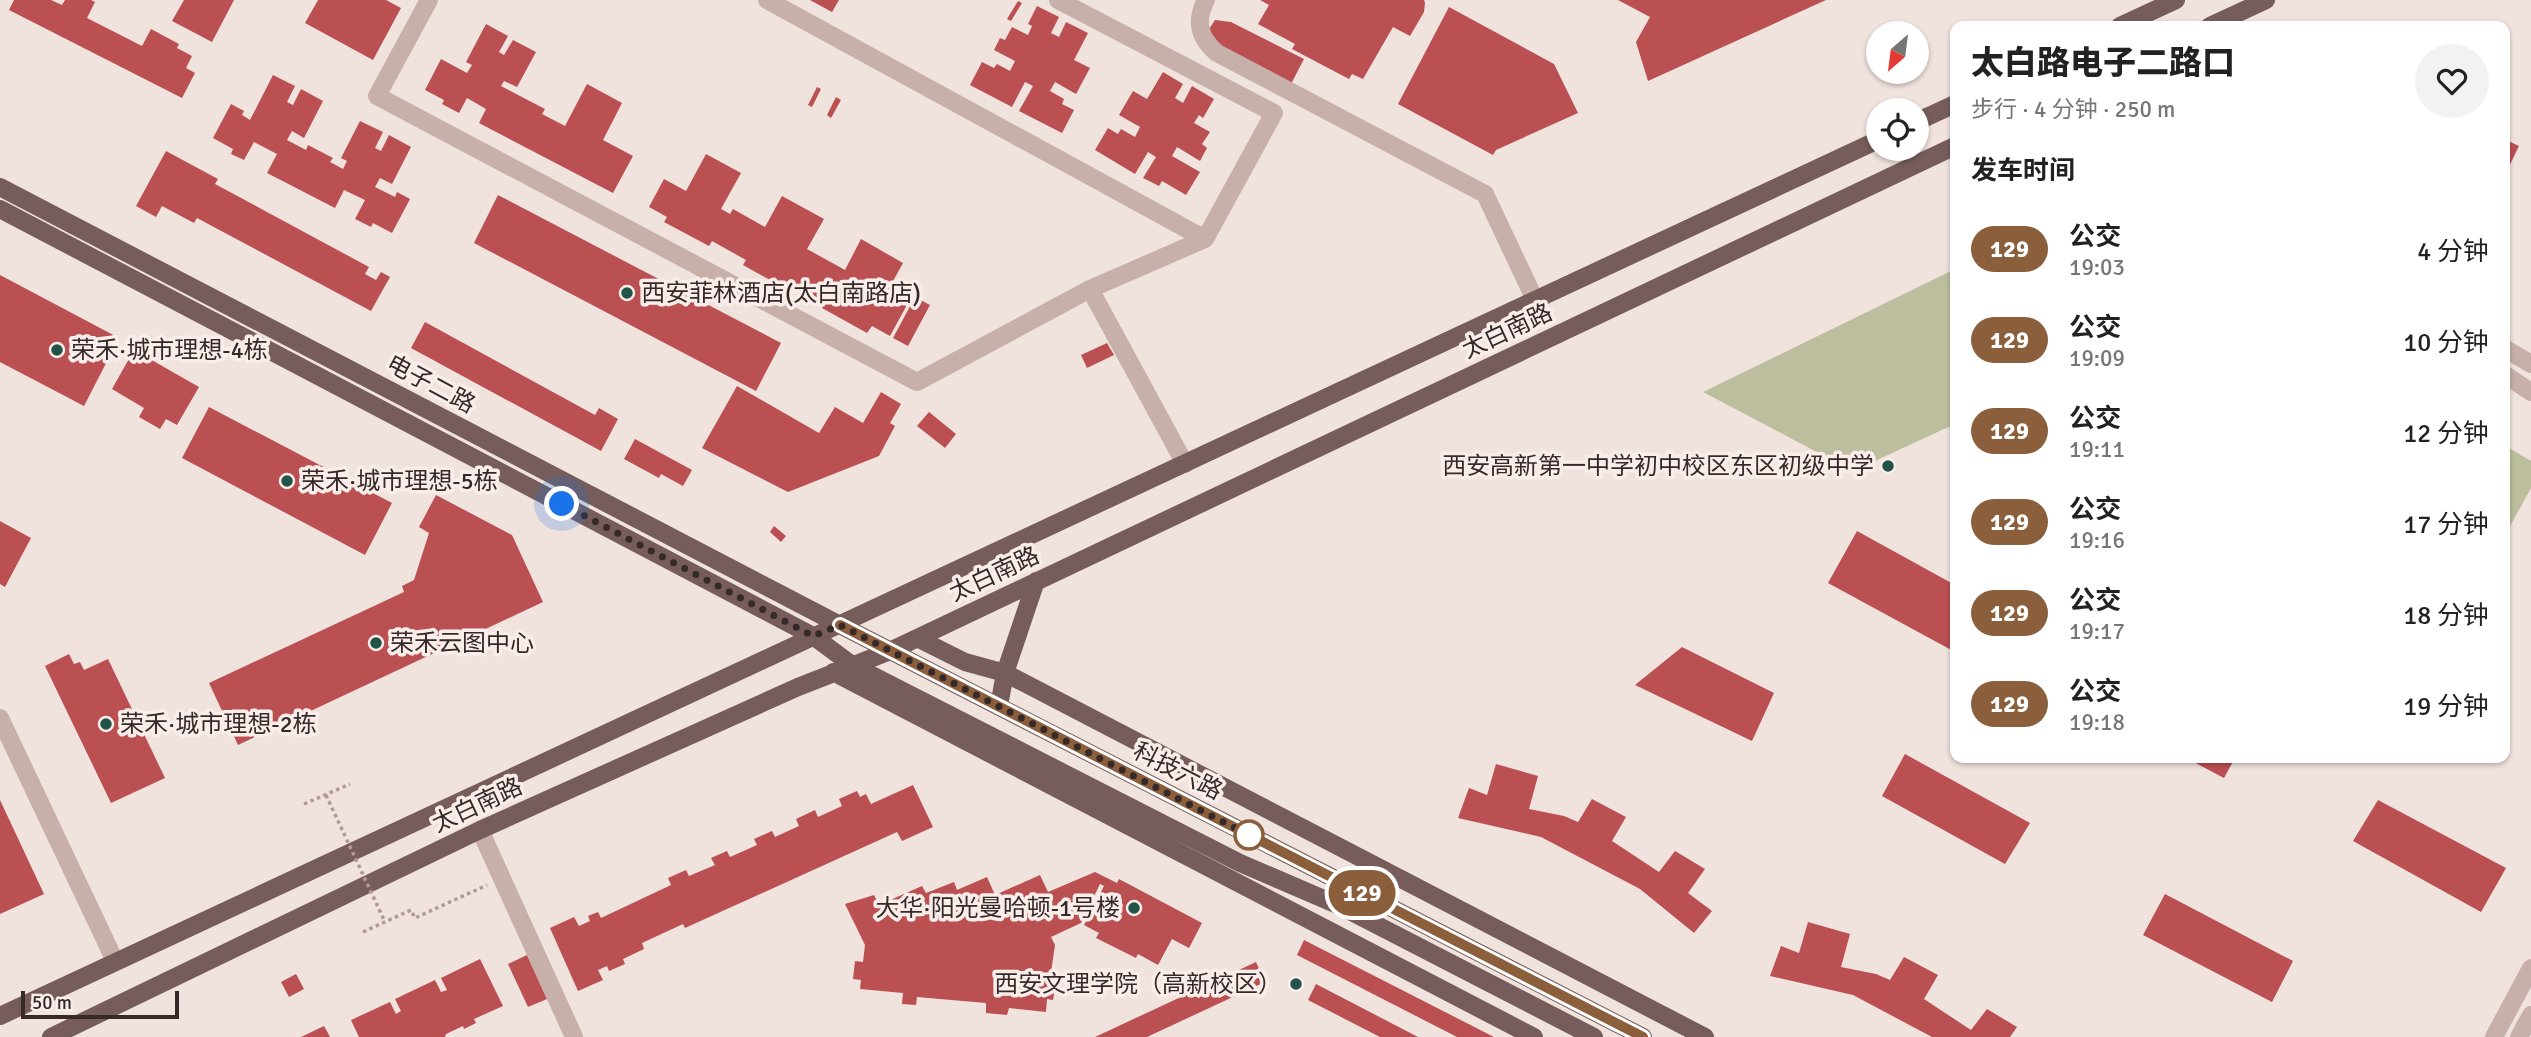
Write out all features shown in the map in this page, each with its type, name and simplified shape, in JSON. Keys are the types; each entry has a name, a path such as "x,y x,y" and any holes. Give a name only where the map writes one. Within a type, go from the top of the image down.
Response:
{"main road":[{"path":"2131,21 2176,0"},
{"path":"2220,21 2254,3"},
{"path":"1929,116 1950,106"},
{"name":"太白南路","path":"0,1016 1866,146"},
{"name":"太白南路","path":"51,1037 480,830 833,672 890,651 1950,148"},
{"name":"电子二路","path":"0,187 840,625"},
{"name":"电子二路","path":"0,209 813,636"},
{"path":"999,706 1005,673 1036,581"},
{"name":"科技六路","path":"840,625 1643,1037"},
{"path":"813,636 852,665 1240,863 1340,906 1594,1037"},
{"path":"917,638 965,662 1005,673 1705,1037"},
{"path":"833,672 1534,1037"}],"street":[{"path":"429,0 377,96 917,382 1090,289 1205,239 1274,113 1058,0"},
{"path":"767,0 1205,239"},
{"path":"1206,0 1198,26 1204,43 1217,53 1485,194 1535,300"},
{"path":"1090,289 1185,464"},
{"path":"2510,352 2531,364"},
{"path":"2510,378 2531,392"},
{"path":"0,718 115,961"},
{"path":"480,830 574,1037"},
{"path":"2494,1037 2531,968"},
{"path":"2519,1037 2531,1015"}],"path":[{"path":"304,804 349,784"},
{"path":"326,795 385,922"},
{"path":"363,932 411,910 415,918 502,877"}],"green space":[{"name":"西安高新第一中学初中校区东区初级中学","path":"1950,271 1950,426 1853,471 1703,392"},
{"path":"2510,449 2531,461 2531,488 2510,526"}],"building":[{"path":"14,0 51,0 62,5 65,0 91,0 95,2 87,18 142,46 151,29 179,44 177,48 192,56 186,68 195,73 182,98 9,10"},
{"path":"184,0 234,0 212,42 172,21"},
{"path":"318,0 386,0 401,8 373,60 305,23"},
{"path":"810,0 839,0 832,12"},
{"path":"1260,0 1424,0 1425,3 1424,12 1410,36 1393,27 1363,79 1352,74 1349,79 1292,49 1295,44 1258,24 1269,5"},
{"path":"1618,0 1826,0 1648,81 1636,42 1650,17"},
{"path":"1018,1 1022,3 1011,21 1007,19"},
{"path":"1037,6 1059,17 1051,33 1059,37 1066,22 1088,33 1074,60 1090,68 1076,94 1055,82 1050,91 1064,99 1062,104 1074,110 1062,133 1019,111 1033,86 1025,82 1012,107 970,85 982,62 994,68 997,64 1010,71 1015,61 994,50 1000,38 1005,40 1012,27 1028,35 1032,26 1028,24"},
{"path":"1449,7 1554,64 1578,113 1496,150 1493,155 1398,104"},
{"path":"1215,20 1231,22 1304,59 1291,84 1217,47 1209,29"},
{"path":"486,24 508,36 499,52 504,55 513,40 536,52 517,87 504,81 501,86 545,109 542,114 565,126 587,84 622,103 603,140 633,156 613,193 479,123 486,109 467,98 459,113 442,104 444,100 425,90 441,59 467,73 472,65 466,62"},
{"path":"1163,72 1183,84 1175,98 1183,103 1192,86 1214,99 1203,118 1199,115 1194,123 1210,132 1202,144 1207,148 1200,161 1177,147 1172,156 1200,172 1186,195 1162,181 1159,186 1143,178 1156,157 1148,152 1135,174 1095,150 1108,128 1118,134 1121,129 1135,137 1140,127 1119,115 1133,91 1147,99"},
{"path":"273,75 295,86 287,102 293,105 301,89 323,101 304,138 292,131 287,140 306,150 308,145 333,158 330,162 343,169 347,161 341,158 360,121 383,132 375,148 381,151 389,135 411,147 392,184 380,178 375,187 395,197 397,192 410,199 392,233 373,223 371,227 355,219 365,200 344,190 335,208 267,173 277,154 254,142 244,160 231,154 233,149 213,138 231,104 244,111 242,115 250,120"},
{"path":"817,87 821,89 812,107 808,105"},
{"path":"836,97 841,100 831,118 827,115"},
{"path":"2510,142 2519,146 2510,165"},
{"path":"166,151 218,179 215,184 369,267 365,274 376,280 381,272 390,277 371,311 197,218 194,223 162,206 156,217 136,206"},
{"path":"706,154 741,173 721,209 730,214 733,209 765,227 782,196 824,219 807,249 845,270 861,239 903,263 887,292 883,290 880,294 890,300 893,295 908,303 890,336 872,326 867,333 822,308 825,302 792,284 788,290 743,265 746,260 712,241 709,246 664,222 667,217 649,207 664,179 686,191"},
{"name":"西安菲林酒店(太白南路店)","path":"498,195 781,343 756,391 474,243"},
{"name":"荣禾·城市理想-4栋","path":"0,275 119,338 84,406 0,362"},
{"path":"915,297 930,305 908,346 893,338"},
{"path":"425,322 595,415 599,408 618,419 601,451 411,348"},
{"path":"1107,343 1114,355 1087,368 1081,355"},
{"path":"134,350 199,387 177,425 166,419 160,429 139,417 144,408 112,389"},
{"path":"737,386 819,433 835,407 863,423 881,392 901,404 890,423 895,426 879,456 788,492 702,448"},
{"name":"荣禾·城市理想-5栋","path":"209,407 392,503 365,555 182,458"},
{"path":"929,412 956,434 945,448 917,426"},
{"path":"635,439 692,470 683,486 661,474 659,478 624,459"},
{"name":"荣禾云图中心","path":"436,495 512,535 543,602 238,745 209,683 404,592 402,586 414,580 429,533 419,527"},
{"path":"0,521 31,538 5,587 0,584"},
{"path":"774,526 786,536 781,542 770,532"},
{"path":"1857,531 1950,582 1950,649 1828,583"},
{"path":"1682,647 1774,693 1752,741 1635,685"},
{"name":"荣禾·城市理想-2栋","path":"69,654 74,664 80,662 84,670 108,659 165,778 111,803 45,666"},
{"path":"1905,754 2030,823 2005,864 1882,796"},
{"path":"2196,763 2232,763 2224,778"},
{"path":"1496,764 1538,776 1529,809 1564,816 1578,822 1592,799 1626,817 1612,841 1659,872 1675,851 1705,869 1688,893 1712,911 1694,933 1640,889 1541,837 1458,818 1469,788 1487,795"},
{"path":"913,785 933,827 902,841 897,832 685,928 683,924 642,943 644,949 623,959 625,964 609,971 607,966 598,970 603,980 578,991 550,928 574,917 579,926 590,921 588,916 598,912 601,918 671,885 668,878 686,870 689,876 715,865 711,858 727,851 730,857 757,845 754,839 772,831 775,837 799,826 796,819 815,810 818,817 842,806 839,799 857,791 860,797 866,794 871,804"},
{"path":"0,800 44,894 0,914"},
{"path":"2378,800 2506,868 2481,912 2353,841"},
{"path":"1095,872 1117,883 1119,879 1202,923 1189,948 1172,939 1158,965 1138,954 1136,958 1096,938 1099,933 1084,925 1104,886 1100,884 1081,923 1051,937 1055,945 1049,986 1055,988 1053,1000 1047,999 1046,1012 1009,1008 1007,1015 986,1013 986,1003 917,997 916,1005 902,1004 903,993 860,989 861,980 853,979 855,961 863,962 865,945 845,904 874,895 879,905 922,886 926,893 954,882 957,890 987,877 995,895 1040,875 1048,892"},
{"path":"2165,894 2293,961 2272,1002 2143,935"},
{"path":"1808,922 1850,934 1841,967 1876,974 1890,980 1904,957 1938,975 1924,999 1971,1030 1987,1009 2017,1027 2010,1037 1932,1037 1853,995 1770,976 1781,946 1799,953"},
{"path":"1304,940 1494,1037 1457,1037 1297,955"},
{"path":"527,955 547,999 528,1007 508,964"},
{"path":"480,959 503,1006 474,1019 476,1023 464,1029 463,1026 445,1037 359,1037 351,1020 390,1002 396,1014 401,1011 395,999 435,980 441,992 447,990 441,978"},
{"path":"1256,962 1265,982 1147,1037 1095,1037"},
{"path":"296,974 304,989 289,997 281,982"},
{"path":"1316,984 1418,1037 1380,1037 1308,1000"},
{"path":"324,1026 330,1037 301,1037"}],"bus line":[{"name":"129","path":"840,625 1643,1037"}],"place":[{"name":"西安菲林酒店(太白南路店)","path":"627,293"},
{"name":"荣禾·城市理想-4栋","path":"57,350"},
{"name":"西安高新第一中学初中校区东区初级中学","path":"1888,466"},
{"name":"荣禾·城市理想-5栋","path":"287,481"},
{"name":"荣禾云图中心","path":"376,643"},
{"name":"荣禾·城市理想-2栋","path":"106,724"},
{"name":"大华·阳光曼哈顿-1号楼","path":"1134,908"},
{"name":"西安文理学院（高新校区）","path":"1296,984"}],"route":[{"path":"562,504 813,636 840,625 1249,835"}]}
